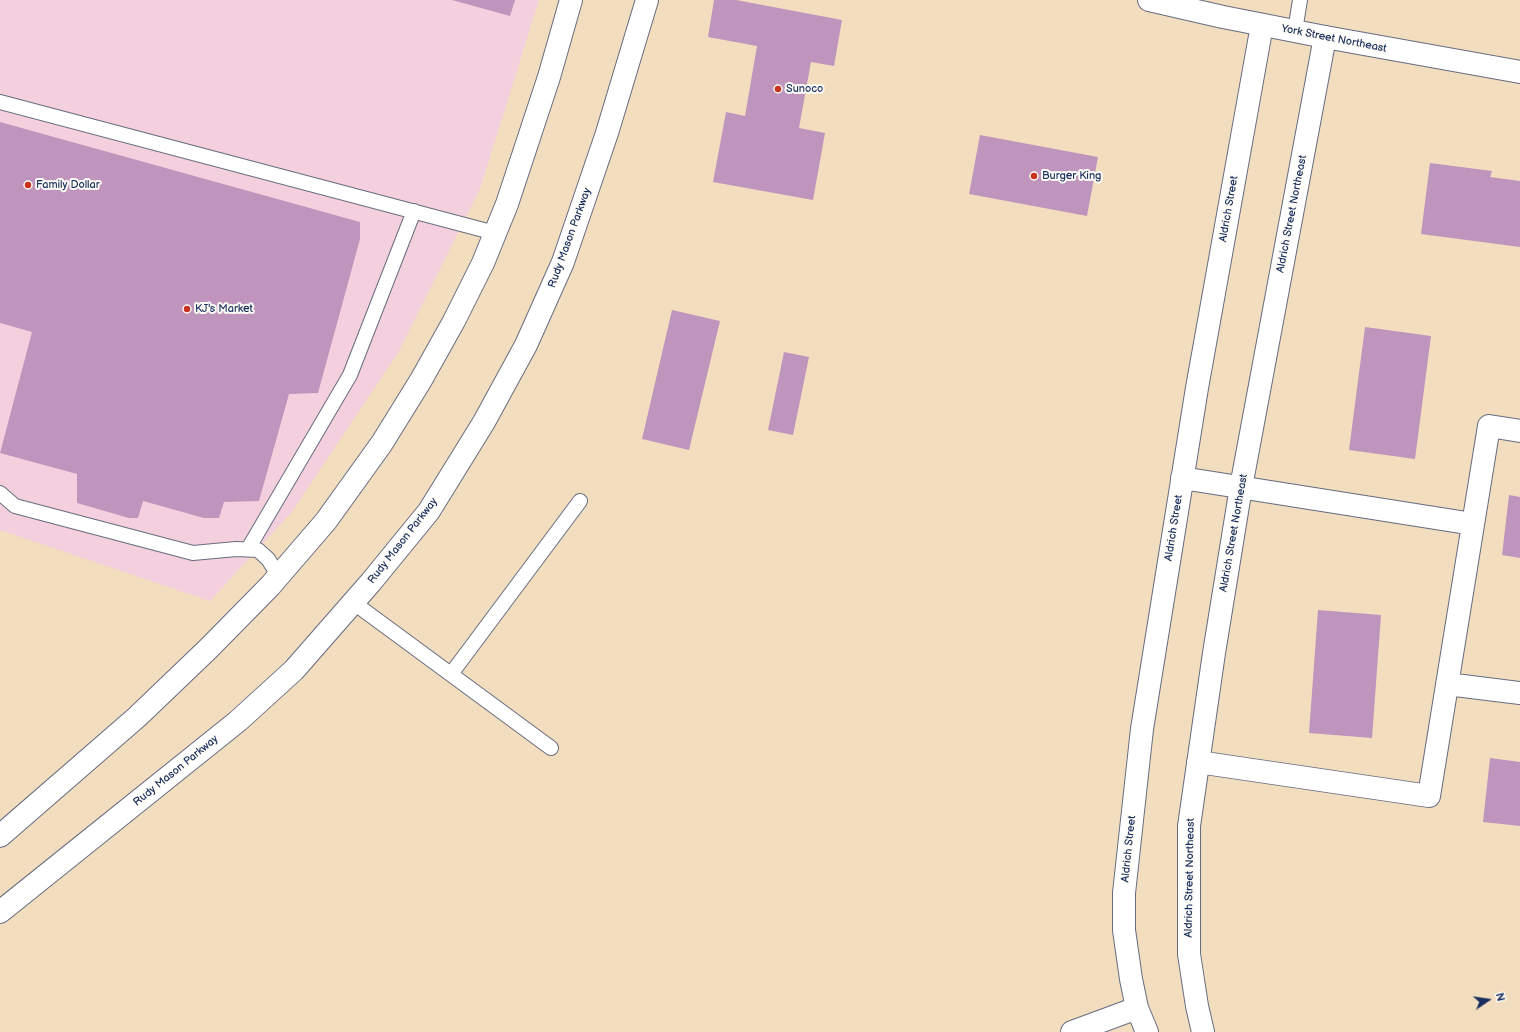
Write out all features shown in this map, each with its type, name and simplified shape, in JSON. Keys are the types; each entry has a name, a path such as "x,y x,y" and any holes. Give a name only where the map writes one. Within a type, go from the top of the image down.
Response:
{"main road":[{"path":"0,836 137,717 208,649 278,576 326,521 382,443 421,380 454,321 483,263 507,204 549,77 571,0"},
{"name":"Rudy Mason Parkway","path":"0,912 238,721 294,670 354,603 429,511 484,422 526,345 565,258 607,133 647,0"},
{"name":"York Street Northeast","path":"1149,0 1294,32 1520,72"},
{"name":"Aldrich Street","path":"1147,1032 1137,1008 1124,930 1124,893 1142,729 1182,478 1262,25"},
{"name":"Aldrich Street Northeast","path":"1203,1032 1197,1006 1189,954 1189,826 1214,653 1241,487 1325,37"},
{"path":"1198,762 1429,796 1489,426 1520,432"},
{"path":"1182,478 1473,524"},
{"path":"1447,684 1520,693"},
{"path":"1072,1032 1137,1008"}],"lane":[{"path":"1294,32 1300,0"},
{"path":"0,102 495,233"},
{"path":"248,549 350,375 414,211"},
{"path":"0,494 15,506 193,553 236,549 258,550 268,559 278,576"},
{"path":"451,674 580,501"},
{"path":"354,603 551,748"}],"shaded area":[{"path":"0,0 539,0 480,189 399,351 291,513 210,601 0,530"}],"building":[{"path":"452,0 515,0 510,16"},
{"name":"Sunoco","path":"714,0 736,0 842,20 834,66 811,62 799,128 825,133 813,200 713,182 726,112 745,116 757,46 708,37"},
{"path":"0,122 360,222 360,239 318,393 289,394 259,501 224,502 219,518 204,518 143,501 138,518 129,518 77,503 77,474 0,453 32,332 0,323"},
{"name":"Burger King","path":"980,135 1098,157 1087,216 969,194"},
{"path":"1430,163 1492,171 1490,177 1520,181 1520,247 1421,234"},
{"path":"672,310 720,321 689,450 642,439"},
{"path":"1365,327 1431,336 1415,459 1349,450"},
{"path":"784,352 809,357 793,435 768,430"},
{"path":"1509,495 1520,497 1520,558 1502,555"},
{"path":"1318,610 1381,615 1372,738 1309,733"},
{"path":"1490,758 1520,762 1520,826 1483,822"}],"place":[{"name":"Sunoco","path":"778,89"},
{"name":"Burger King","path":"1034,176"},
{"name":"Family Dollar","path":"28,185"},
{"name":"KJ's Market","path":"187,309"}]}
